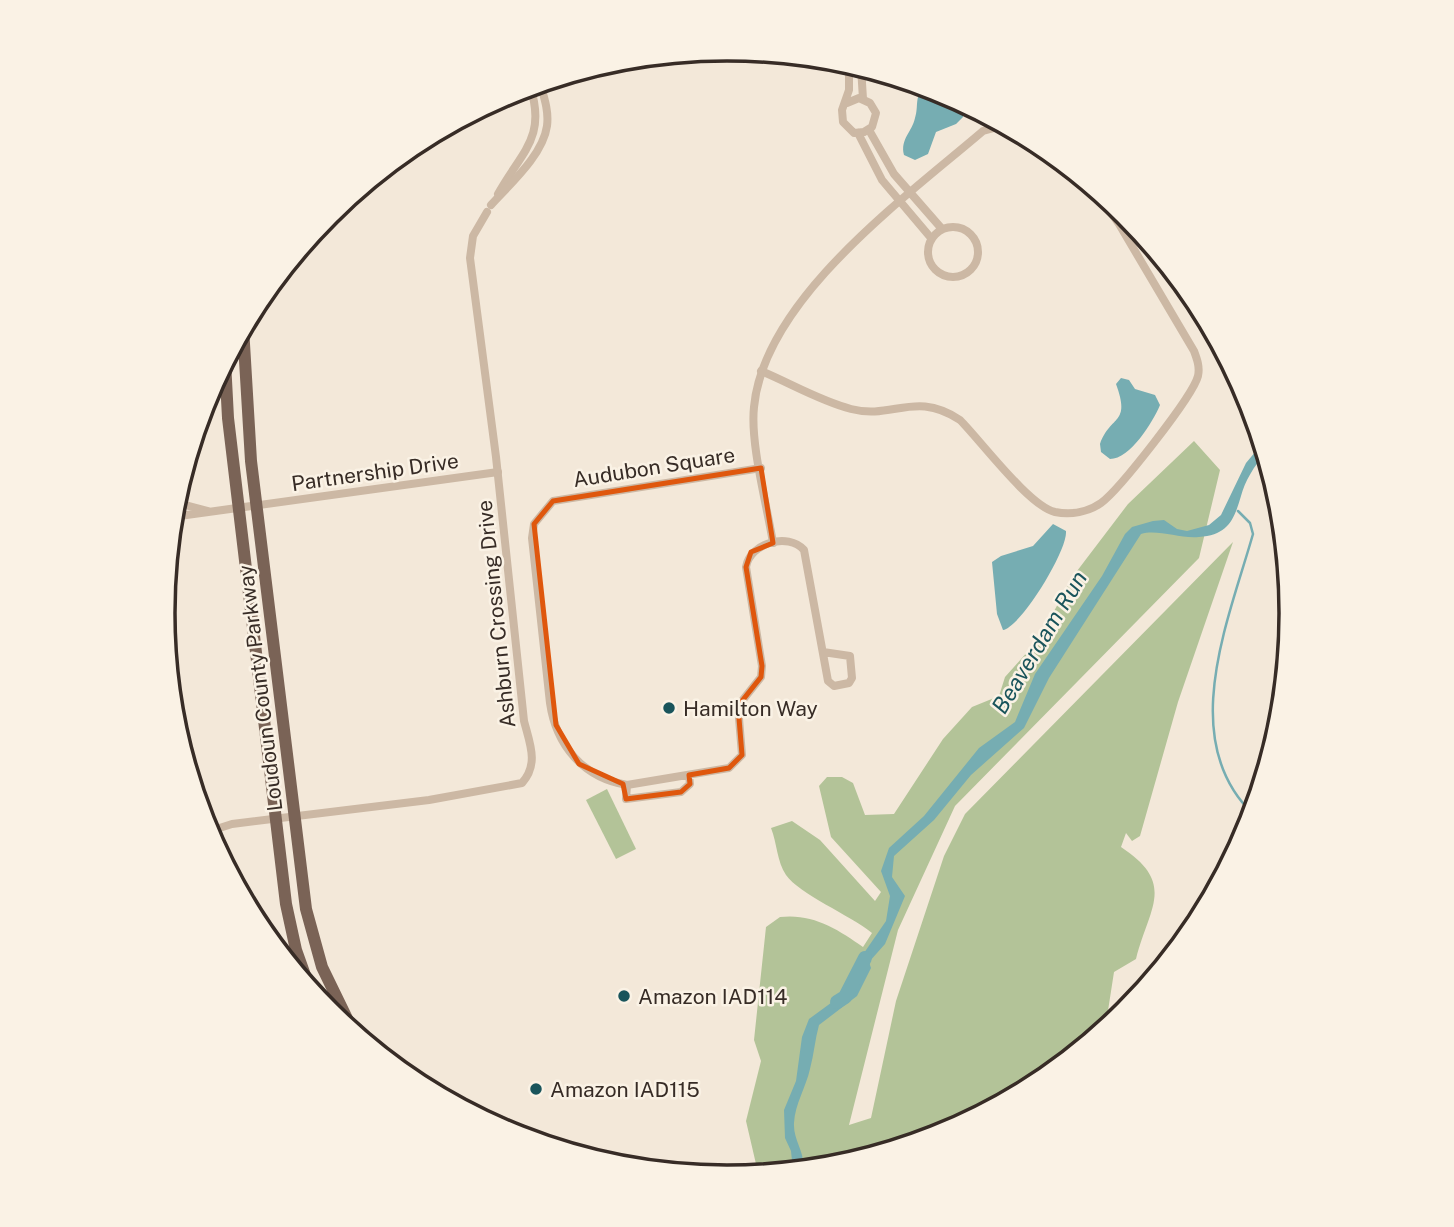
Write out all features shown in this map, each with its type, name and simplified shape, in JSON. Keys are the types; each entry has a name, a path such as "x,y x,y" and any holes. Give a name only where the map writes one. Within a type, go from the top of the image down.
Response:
{"main road":[{"name":"Loudoun County Parkway","path":"244,346 248,429 304,898 315,947 339,1006"},
{"name":"Loudoun County Parkway","path":"227,380 239,509 288,920 303,967"}],"street":[{"path":"847,103 863,99 873,106 876,120 869,130 858,133 848,129 842,122 842,110 847,103 848,75"},
{"path":"862,78 863,99"},
{"path":"533,97 537,112 536,129 529,146 491,205 517,177 544,137 547,109 543,93"},
{"path":"773,543 753,421 761,371 788,322 832,265 909,192 983,131 991,129"},
{"path":"869,130 885,162 942,229"},
{"path":"858,133 869,161 931,238"},
{"name":"Ashburn Crossing Drive","path":"218,827 429,800 522,783 532,772 533,758 524,721 498,472 470,258 473,236 487,212"},
{"path":"761,371 850,409 877,411 920,405 947,411 960,420 1041,506 1069,513 1095,507 1115,489 1148,448 1194,387 1199,370 1194,351 1119,225"},
{"path":"942,229 964,229 975,240 978,255 972,269 951,278 937,272 928,259 931,238 942,229"},
{"name":"Audubon Square","path":"627,785 603,779 579,764 567,749 551,709 532,530 539,515 553,501 761,468"},
{"name":"Partnership Drive","path":"183,516 498,472"},
{"path":"185,505 211,512"},
{"path":"689,775 690,784 681,792 626,800 627,785 729,768 742,755 738,706 761,677 762,666 746,567 751,552 773,543 798,543 807,557 823,652 828,681 834,686 849,683 852,678 850,656 823,652"}],"highlighted area":[{"path":"761,468 773,543 751,552 746,567 762,666 761,677 738,706 742,755 729,768 689,775 690,784 681,792 626,799 623,784 579,764 556,725 534,524 553,501"}],"green space":[{"path":"1194,441 1220,470 1199,558 955,806 898,930 849,1125 871,1118 896,1001 944,856 965,814 1233,542 1178,702 1140,836 1132,841 1126,833 1121,847 1149,873 1154,885 1154,897 1136,959 1114,972 1108,1013 1034,1073 971,1109 938,1124 870,1147 835,1155 756,1165 746,1121 761,1061 754,1040 766,927 780,917 803,917 844,934 863,947 872,933 802,890 786,875 771,828 792,821 820,840 875,901 881,892 831,837 819,786 827,777 842,777 853,783 865,815 894,814 943,739 972,707 999,696 1005,677 1038,640 1074,575 1128,504"},
{"path":"607,789 636,849 616,859 586,800"}],"water":[{"path":"919,96 963,114 956,124 936,132 928,154 915,160 904,155 903,149 914,123"},
{"path":"1121,378 1129,380 1135,389 1155,395 1160,405 1152,421 1133,446 1118,457 1110,459 1101,452 1100,444 1120,413 1120,397 1116,384"},
{"path":"1255,453 1258,463 1245,485 1236,512 1223,529 1209,536 1199,537 1141,534 1049,678 1024,728 971,775 934,820 894,856 892,877 905,896 885,944 869,962 871,968 857,996 819,1025 810,1069 794,1123 803,1160 792,1162 785,1138 784,1110 796,1081 802,1037 809,1019 850,989 864,953 886,921 890,896 881,871 889,848 924,816 979,748 1015,722 1035,674 1102,576 1125,534 1132,527 1153,521 1164,520 1177,529 1187,531 1209,525 1221,515 1246,463"},
{"path":"1053,524 1066,531 1060,554 1021,616 1003,630 997,614 992,562 1001,556 1033,546"}],"waterway":[{"path":"1238,511 1250,523 1253,534 1222,640 1215,678 1213,715 1217,751 1230,784 1245,804"},
{"name":"Beaverdam Run","path":"837,1002 845,997 865,958"}],"place":[{"name":"Hamilton Way","path":"669,708"},
{"name":"Amazon IAD114","path":"624,996"},
{"name":"Amazon IAD115","path":"536,1089"}]}
